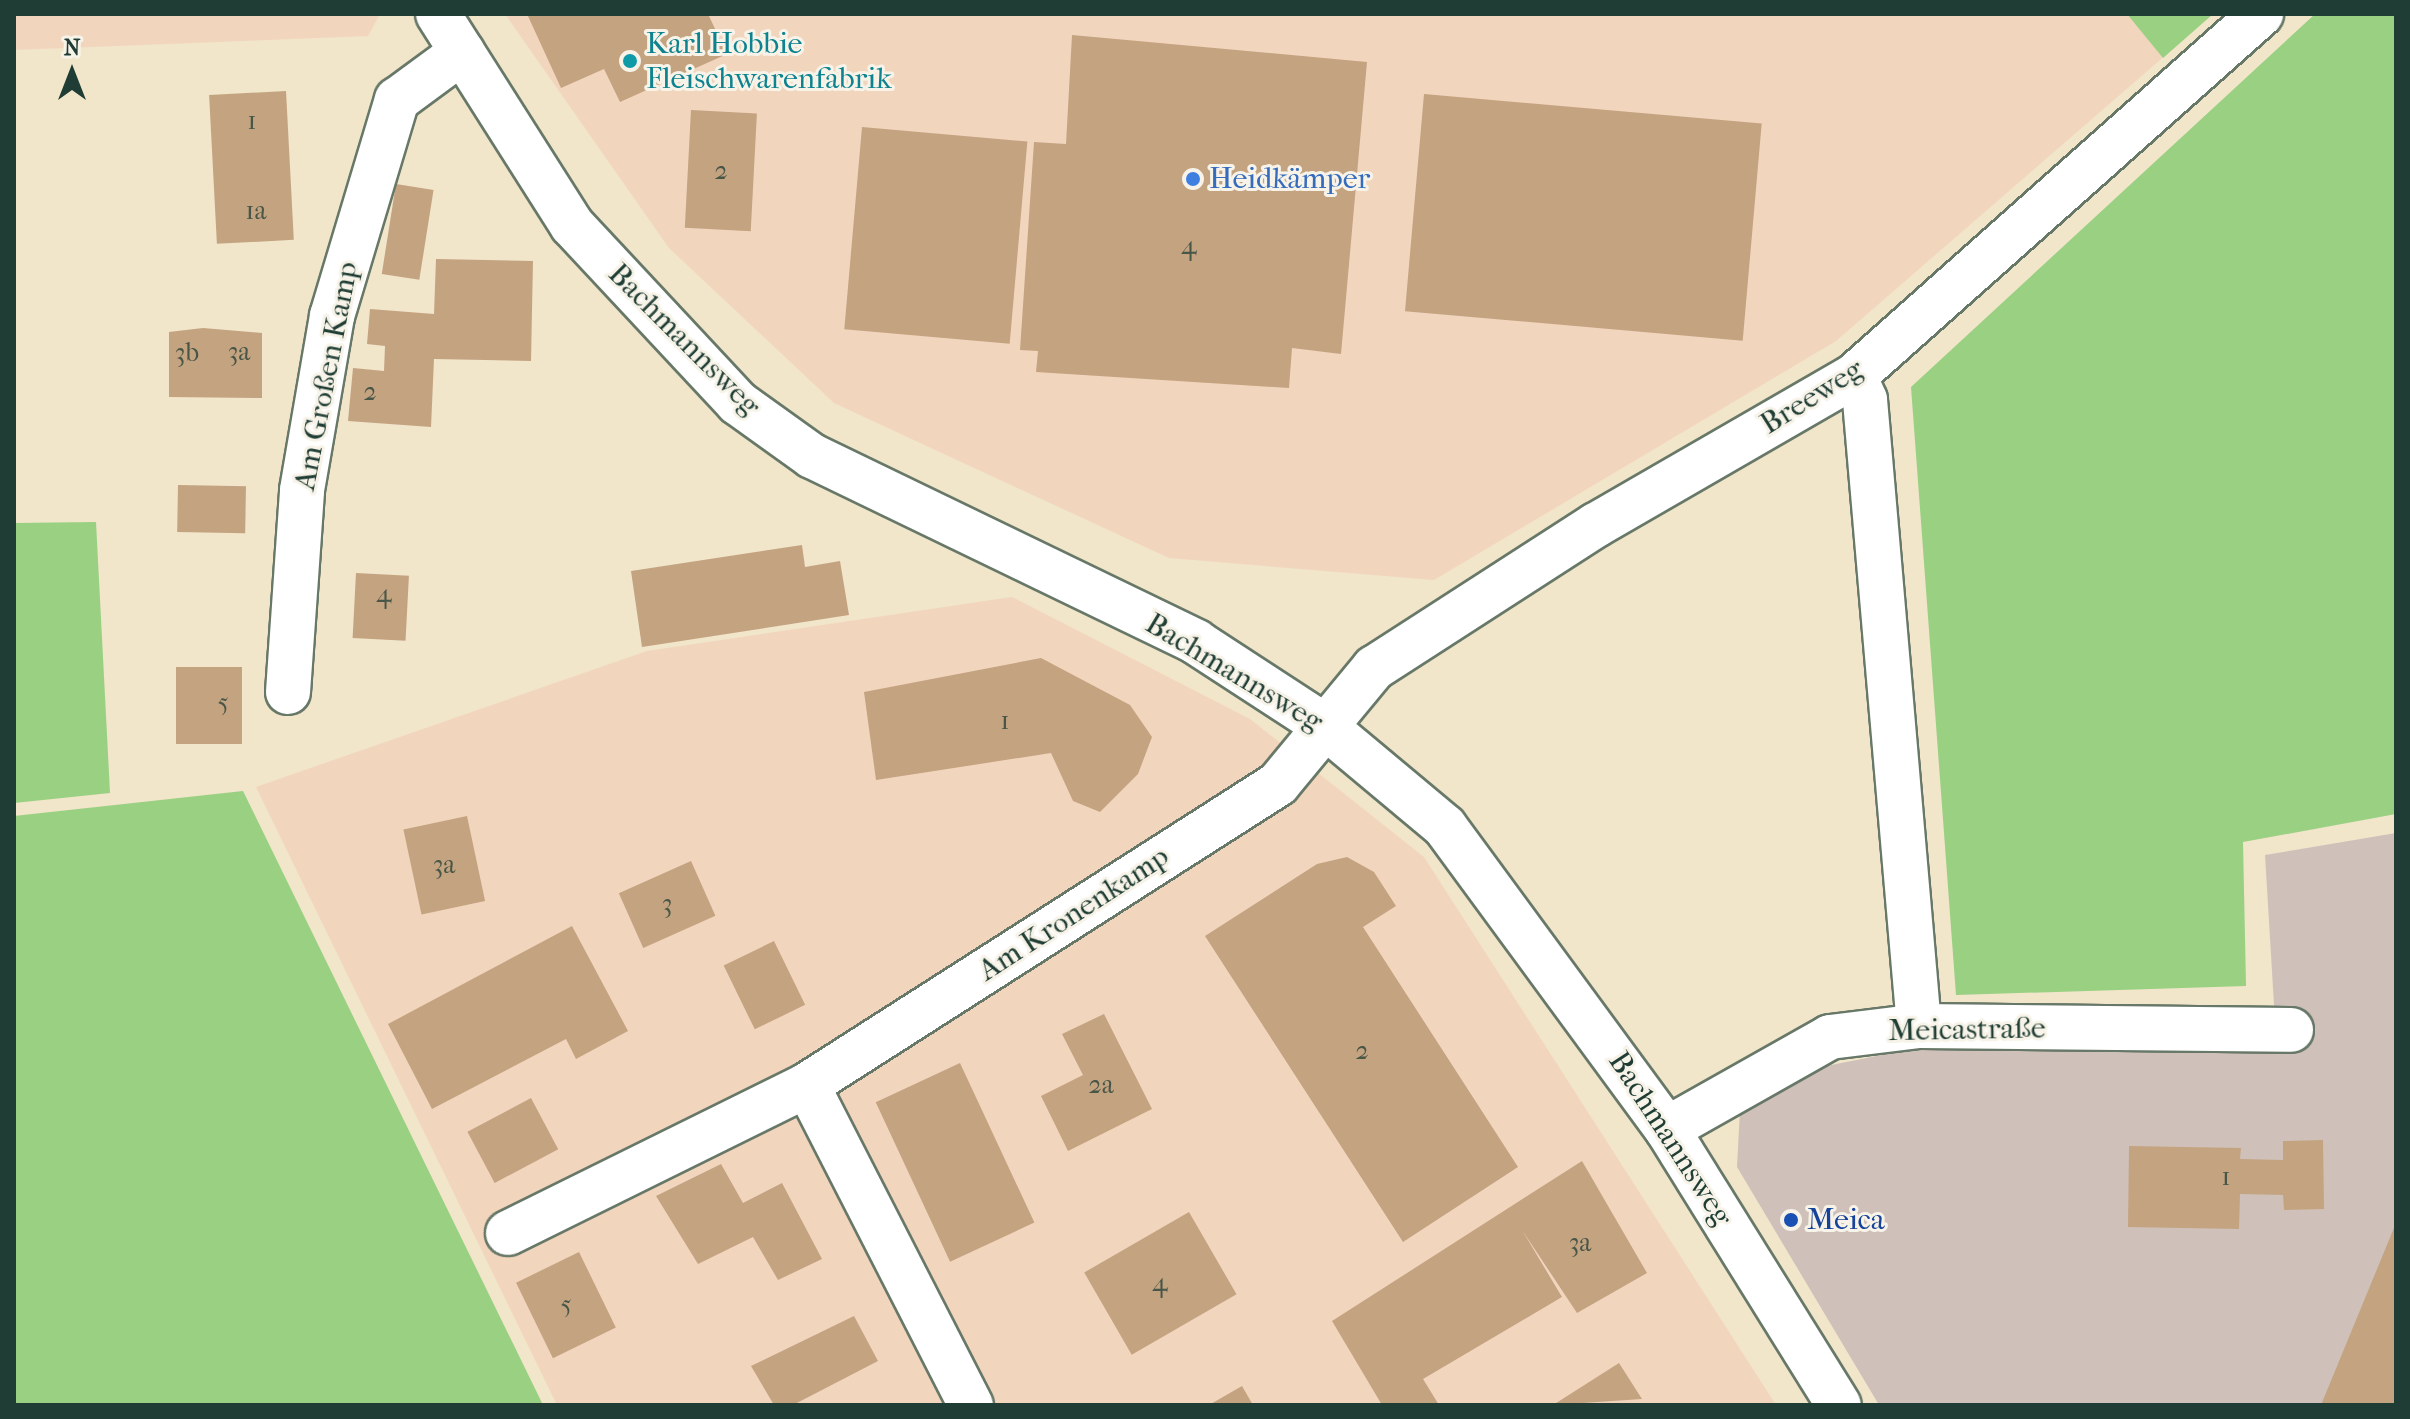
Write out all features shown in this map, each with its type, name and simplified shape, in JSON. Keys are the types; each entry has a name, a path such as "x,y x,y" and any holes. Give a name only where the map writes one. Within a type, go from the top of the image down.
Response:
{"street":[{"name":"Bachmannsweg","path":"438,14 572,225 738,403 812,456 1196,642 1322,724 1445,827 1667,1129 1839,1405"},
{"name":"Breeweg","path":"1322,724 1374,668 1596,525 1854,376 2261,14"},
{"name":"Am Großen Kamp","path":"288,692 302,490 332,316 397,100 462,52"},
{"path":"1854,376 1865,400 1919,1026"},
{"name":"Am Kronenkamp","path":"508,1233 807,1085 1278,784 1322,724"},
{"name":"Meicastraße","path":"1667,1129 1830,1037 1919,1026 2291,1030"},
{"path":"807,1085 971,1405"}],"shaded area":[{"path":"14,14 380,14 368,36 14,50"},
{"path":"505,14 2213,14 1836,341 1434,580 1169,558 834,403 669,248"},
{"path":"1012,597 1250,719 1424,857 1776,1405 557,1405 256,787 647,651"},
{"path":"2396,833 2396,1405 1879,1405 1737,1167 1740,1109 1796,1072 1927,1046 2276,1038 2265,855"}],"green space":[{"path":"2127,14 2213,14 2163,58"},
{"path":"2315,14 2396,14 2396,814 2243,842 2246,986 1956,995 1911,387"},
{"path":"96,522 110,793 14,803 14,523"},
{"path":"243,791 543,1405 14,1405 14,816"}],"building":[{"name":"Karl Hobbie Fleischwarenfabrik","path":"527,14 708,14 727,54 620,102 604,69 561,88"},
{"path":"1072,35 1367,62 1341,354 1292,348 1289,388 1036,372 1038,351 1020,350 1034,142 1066,144"},
{"path":"286,91 294,240 217,244 209,95"},
{"path":"1424,94 1762,124 1743,341 1405,311"},
{"path":"691,110 757,113 751,231 685,228"},
{"path":"862,127 1027,141 1010,344 844,329"},
{"path":"396,184 434,190 419,280 382,274"},
{"path":"436,259 533,261 531,361 434,359 431,427 348,421 353,368 384,371 385,346 367,344 370,309 434,314"},
{"path":"203,328 262,333 262,398 169,397 169,332"},
{"path":"178,485 246,486 245,533 177,532"},
{"path":"802,545 805,567 840,561 849,615 642,647 631,571"},
{"path":"356,573 409,576 406,641 353,638"},
{"path":"1041,658 1130,705 1152,737 1138,774 1100,812 1073,801 1051,753 876,780 864,692"},
{"path":"176,667 242,667 242,744 176,744"},
{"path":"467,816 485,901 422,915 403,830"},
{"path":"1347,857 1374,872 1396,906 1363,927 1518,1167 1403,1242 1205,936 1317,864"},
{"path":"691,861 715,916 643,948 619,893"},
{"path":"572,926 628,1031 576,1059 566,1039 432,1109 388,1024"},
{"path":"774,941 805,1005 755,1029 724,966"},
{"path":"1104,1014 1152,1109 1068,1151 1041,1096 1083,1075 1062,1034"},
{"path":"960,1063 1034,1223 950,1262 876,1102"},
{"path":"531,1098 558,1149 495,1183 467,1132"},
{"path":"2323,1140 2324,1209 2284,1210 2283,1195 2240,1194 2239,1229 2128,1227 2129,1146 2241,1148 2240,1159 2283,1160 2283,1141"},
{"path":"1582,1161 1647,1273 1577,1313 1522,1230 1562,1297 1423,1379 1439,1405 1382,1405 1332,1321"},
{"path":"721,1164 743,1203 782,1183 822,1259 778,1280 753,1237 698,1264 656,1196"},
{"path":"1189,1212 1236,1294 1132,1355 1084,1272"},
{"path":"2396,1223 2396,1405 2321,1405"},
{"path":"579,1252 616,1327 553,1358 516,1283"},
{"path":"854,1316 878,1361 793,1405 774,1405 751,1366"},
{"path":"1619,1363 1642,1399 1553,1405"},
{"path":"1242,1386 1253,1405 1209,1405"}],"place":[{"name":"Karl Hobbie Fleischwarenfabrik","path":"630,61"},
{"name":"Heidkämper","path":"1193,179"},
{"name":"Meica","path":"1791,1220"}]}
